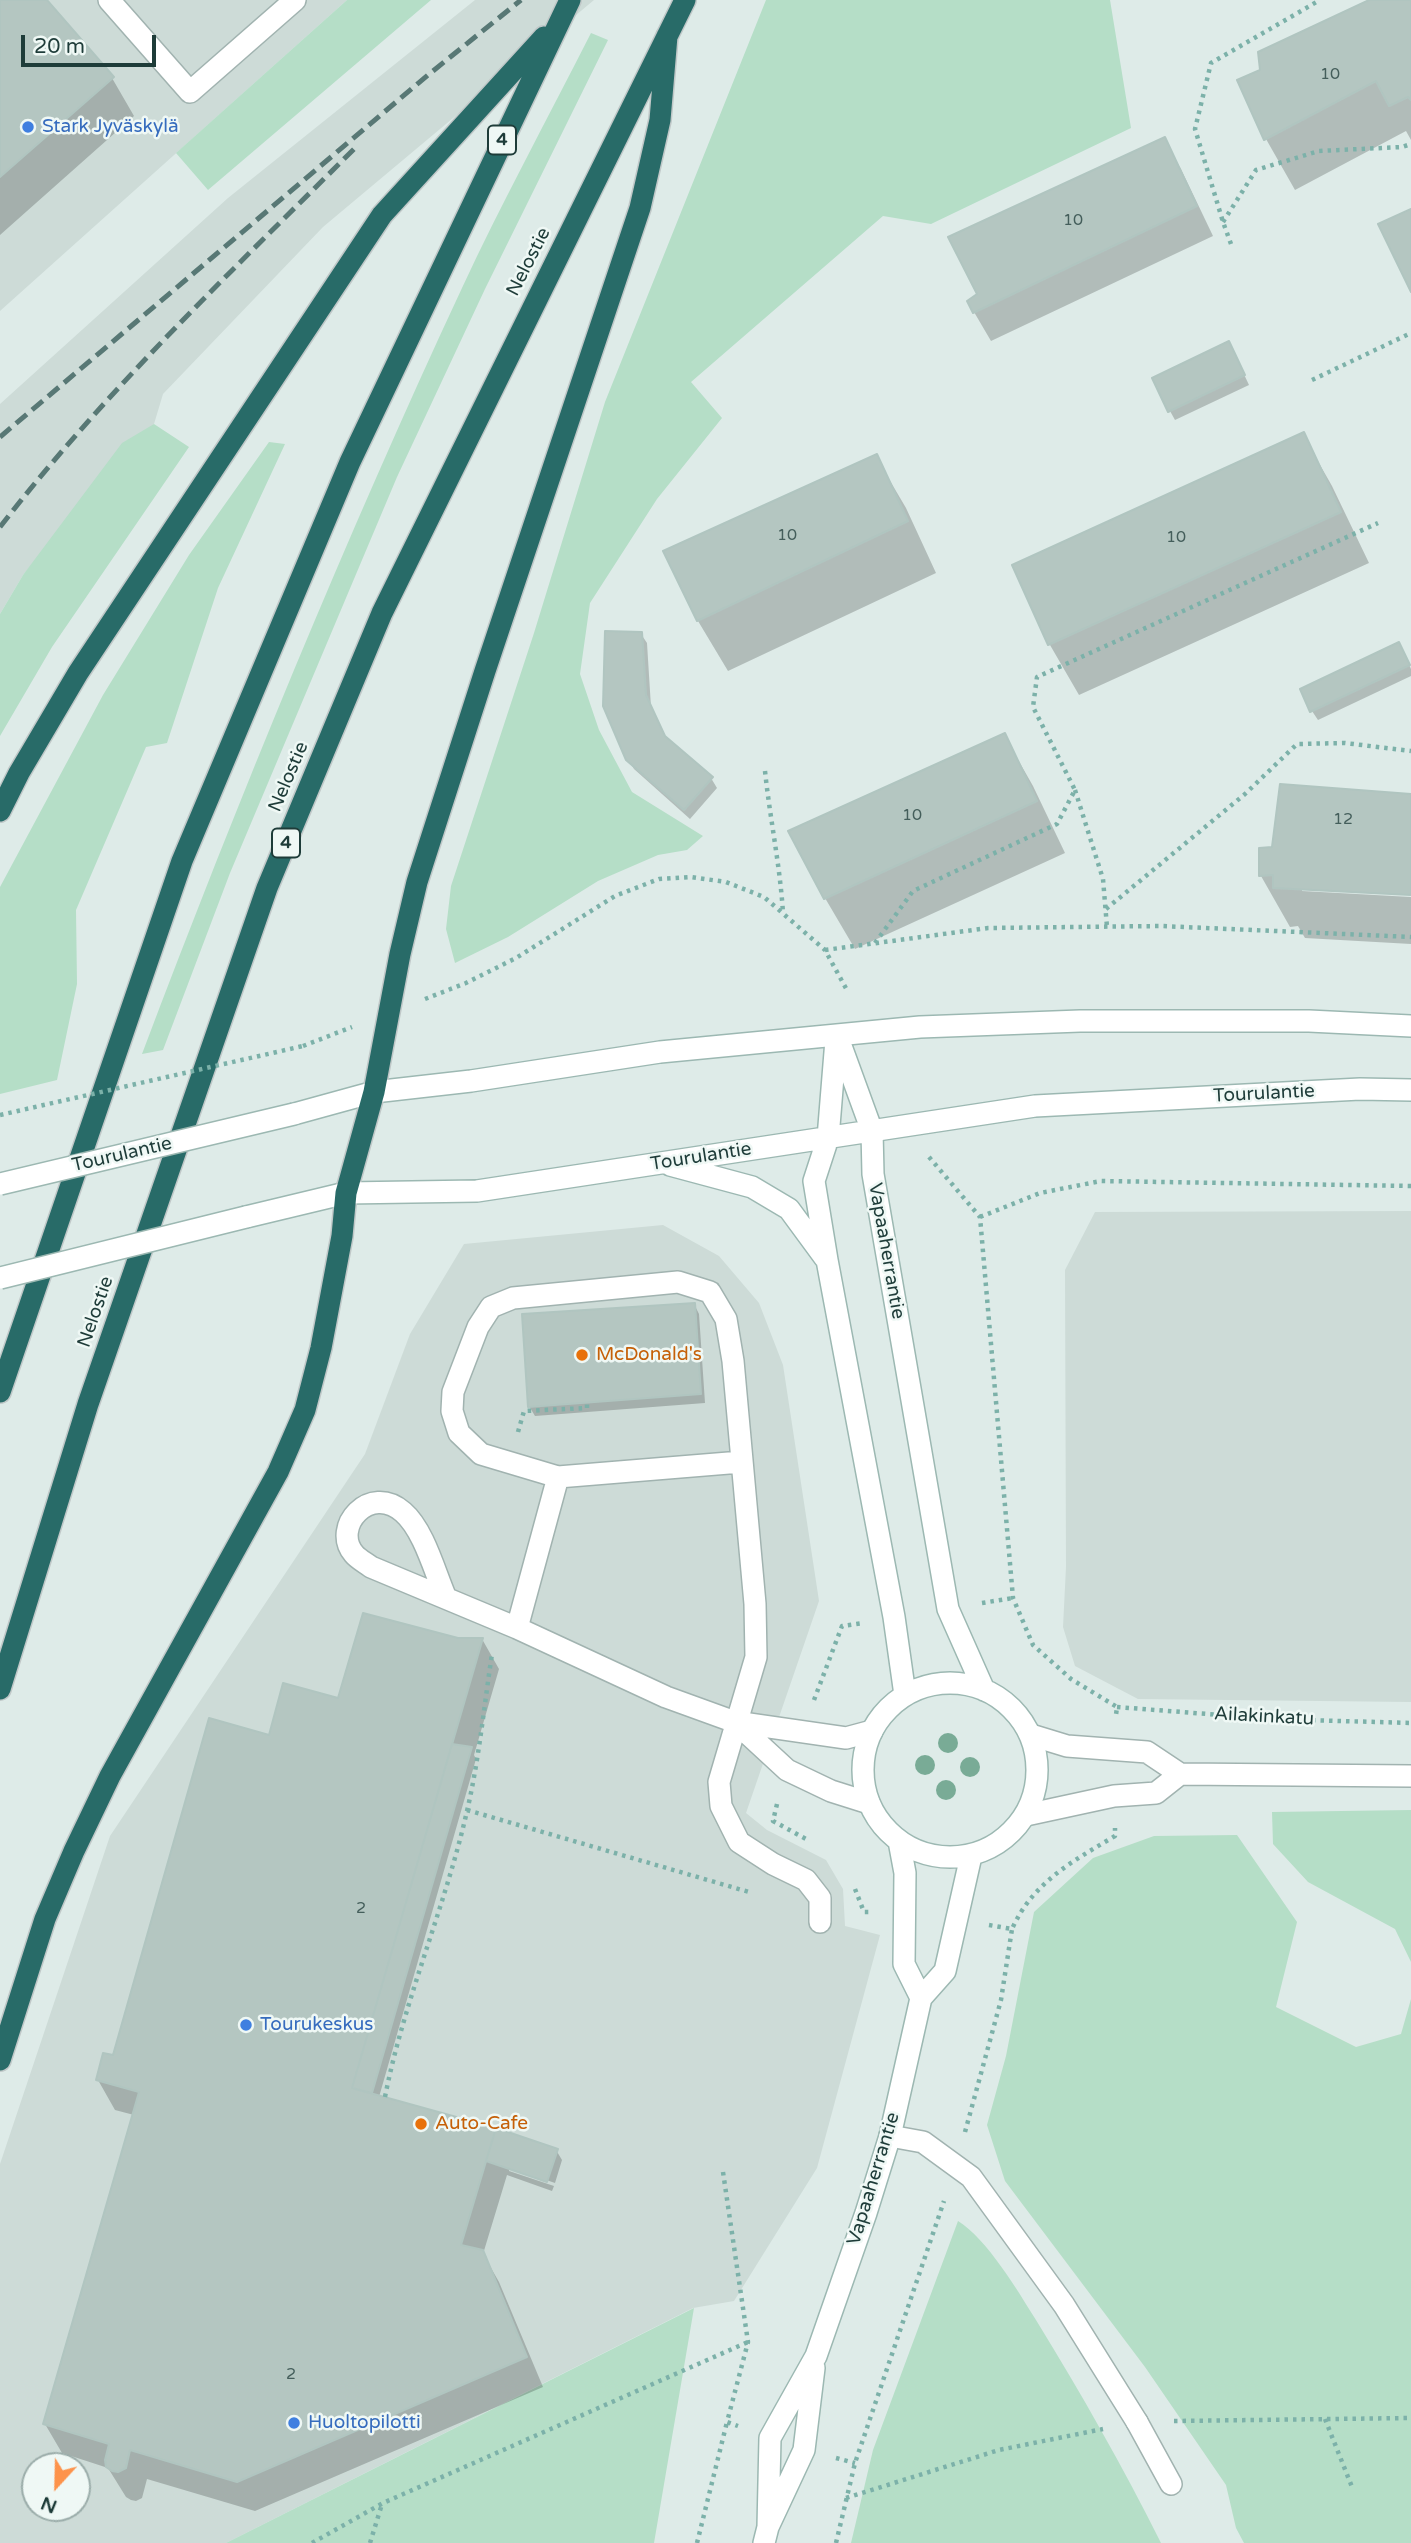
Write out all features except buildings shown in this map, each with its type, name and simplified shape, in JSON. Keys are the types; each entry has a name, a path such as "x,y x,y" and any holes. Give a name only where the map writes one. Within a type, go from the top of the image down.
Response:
{"highway":[{"name":"4","path":"0,1392 182,861 350,462 570,0"},
{"name":"Nelostie","path":"0,1689 88,1404 267,888 382,614 506,357 685,0"},
{"path":"0,811 78,673 382,215 559,20"},
{"path":"0,2060 46,1919 74,1851 110,1776 278,1472 304,1410 321,1348 342,1236 345,1193 374,1092 400,954 417,882 489,657 640,208 660,120 667,36"}],"street":[{"path":"109,0 190,92 295,0"},
{"name":"Tourulantie","path":"0,1184 295,1114 374,1092 471,1081 660,1052 920,1027 1080,1021 1309,1021 1411,1026"},
{"path":"837,1035 828,1138 814,1181 894,1617 905,1695"},
{"name":"Vapaaherrantie","path":"837,1035 872,1131 873,1174 948,1609 984,1689"},
{"name":"Tourulantie","path":"0,1278 345,1193 477,1191 1035,1106 1360,1089 1411,1090"},
{"path":"661,1163 752,1187 789,1209 827,1260"},
{"path":"741,1462 558,1477 481,1454 459,1433 452,1411 453,1392 478,1327 491,1307 513,1298 678,1282 710,1292 726,1319 733,1361 755,1604 756,1657 719,1782 721,1806 739,1842 773,1864 806,1880 820,1898 820,1918"},
{"path":"507,1623 558,1477"},
{"path":"446,1598 416,1528 402,1511 387,1503 371,1503 357,1511 350,1523 348,1542 354,1554 371,1567 446,1598 507,1623 666,1697 735,1722 846,1738 872,1731"},
{"path":"958,1683 984,1689 1008,1704 1031,1735 1038,1762 1036,1789 1026,1815 1008,1837 995,1846 971,1856 946,1858 921,1853 899,1841 881,1824 869,1803 863,1779 864,1754 872,1731 884,1713 905,1695 930,1685 958,1683"},
{"path":"735,1722 787,1770 831,1791 869,1803"},
{"path":"1031,1735 1067,1746 1147,1752 1180,1774 1411,1776"},
{"path":"1026,1815 1114,1796 1156,1793 1180,1774"},
{"path":"899,1841 905,1873 904,1964 921,1998"},
{"name":"Vapaaherrantie","path":"766,2535 770,2438 816,2356 866,2213 890,2136 921,1998 944,1971 971,1856"},
{"path":"890,2136 923,2142 971,2177 1064,2305 1137,2422 1171,2484"},
{"name":"Vapaaherrantie","path":"766,2535 804,2450 816,2356"}],"path":[{"path":"1231,244 1195,129 1211,63 1320,0"},
{"path":"1223,222 1256,170 1319,151 1402,147 1411,144"},
{"path":"1312,380 1411,333"},
{"path":"1107,927 1103,879 1075,790 1033,707 1037,677 1378,523"},
{"path":"1106,909 1245,794 1297,744 1345,743 1411,751"},
{"path":"765,771 771,828 780,870 783,914"},
{"path":"875,943 913,891 1057,824 1075,790"},
{"path":"0,1115 303,1046 466,984 516,958 615,896 659,879 691,877 726,882 764,897 825,950 848,992"},
{"path":"825,950 988,928 1161,926 1411,937"},
{"path":"929,1156 980,1217 1040,1193 1101,1181 1411,1186"},
{"path":"509,1464 524,1411 587,1408 587,1402"},
{"path":"385,2097 392,2062 434,1931 467,1810 507,1623"},
{"name":"Ailakinkatu","path":"1117,1707 1272,1719 1411,1723"},
{"path":"467,1810 756,1894"},
{"path":"820,1918 841,1919 864,1912"},
{"path":"836,2543 855,2463 937,2226 955,2165 1001,2000 1012,1929"},
{"path":"697,2543 748,2342 723,2172"},
{"path":"312,2543 383,2503 748,2342"},
{"path":"846,2498 999,2450 1137,2422 1411,2418"},
{"path":"1325,2419 1352,2487"},
{"path":"727,2422 770,2438"},
{"path":"804,2450 855,2463"},
{"path":"370,2543 383,2503"}],"shaded area":[{"path":"0,0 347,0 0,311"},
{"path":"475,0 594,0 323,227 163,394 154,424 23,575 0,614 0,404 228,198"},
{"path":"1411,1211 1411,1702 1138,1699 1075,1666 1063,1627 1066,1567 1065,1270 1095,1212"},
{"path":"663,1225 719,1256 759,1303 783,1365 819,1601 746,1813 767,1830 826,1860 843,1889 845,1926 880,1935 817,2168 734,2301 693,2308 226,2543 0,2543 0,2164 110,1836 365,1454 410,1334 464,1244"}],"green space":[{"path":"347,0 431,0 208,190 176,153"},
{"path":"766,0 1110,0 1131,128 931,224 883,216 691,382 722,418 657,499 590,603 580,674 599,730 632,792 703,836 687,850 658,855 598,881 508,937 455,963 446,929 451,886 534,633 605,402"},
{"path":"591,33 608,40 485,289 397,477 230,873 163,1050 142,1054 255,764 376,477 477,256"},
{"path":"154,424 189,447 52,647 0,736 0,614 23,575 122,443"},
{"path":"269,442 285,444 218,588 167,743 146,747 76,910 77,984 57,1080 0,1094 0,887 103,695 189,555"},
{"path":"1411,1810 1411,1962 1395,1929 1308,1882 1273,1844 1272,1812"},
{"path":"1237,1835 1297,1922 1276,2007 1356,2047 1401,2034 1411,1999 1411,2543 1244,2543 1236,2528 1226,2485 1145,2367 1005,2181 987,2125 1006,2056 1034,1912 1093,1858 1154,1836"},
{"path":"958,2221 991,2253 1020,2295 1101,2430 1161,2543 851,2543 873,2450"},
{"path":"694,2308 654,2543 226,2543"}],"railway":[{"path":"0,437 428,75 521,0"},
{"path":"0,527 126,379 354,149"}],"place":[{"name":"Stark Jyväskylä","path":"28,127"},
{"name":"McDonald's","path":"582,1355"},
{"name":"Tourukeskus","path":"246,2025"},
{"name":"Auto-Cafe","path":"421,2124"},
{"name":"Huoltopilotti","path":"294,2423"}]}
